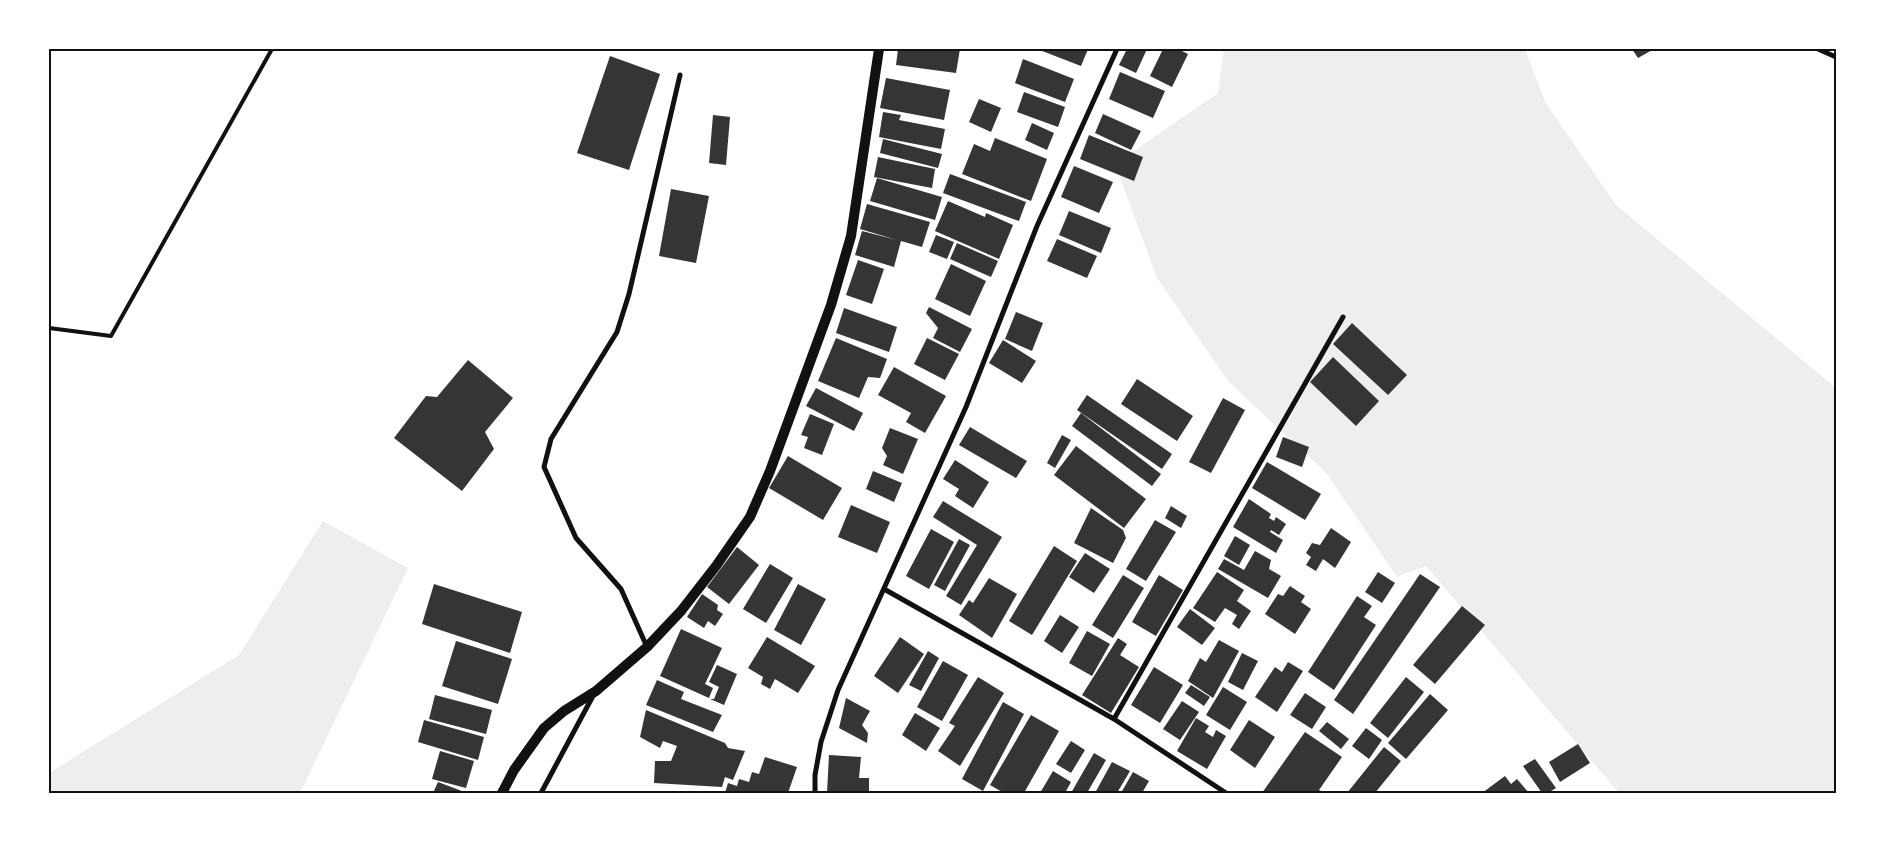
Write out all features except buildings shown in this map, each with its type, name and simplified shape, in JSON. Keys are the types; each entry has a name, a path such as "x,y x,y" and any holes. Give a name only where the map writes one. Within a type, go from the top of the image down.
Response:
{"main road":[{"path":"502,793 514,770 544,728 596,691 647,647 682,611 750,517 770,471 831,305 850,236 879,49"}],"street":[{"path":"815,793 814,775 821,742 838,690 966,407 1037,226 1117,49"},
{"path":"1818,49 1836,58"},
{"path":"647,647 621,589 576,538 544,467 551,439 617,332 629,294 680,75"},
{"path":"1114,718 1343,317"},
{"path":"884,589 1114,718 1226,793"},
{"path":"541,793 596,691"}],"lane":[{"path":"49,328 111,336 272,49"}],"shaded area":[{"path":"1224,49 1525,49 1545,102 1616,205 1836,388 1836,793 1619,793 1426,566 1397,577 1327,474 1228,381 1157,278 1115,164 1218,93"},
{"path":"323,521 408,568 300,793 49,793 49,773 239,655"}]}
